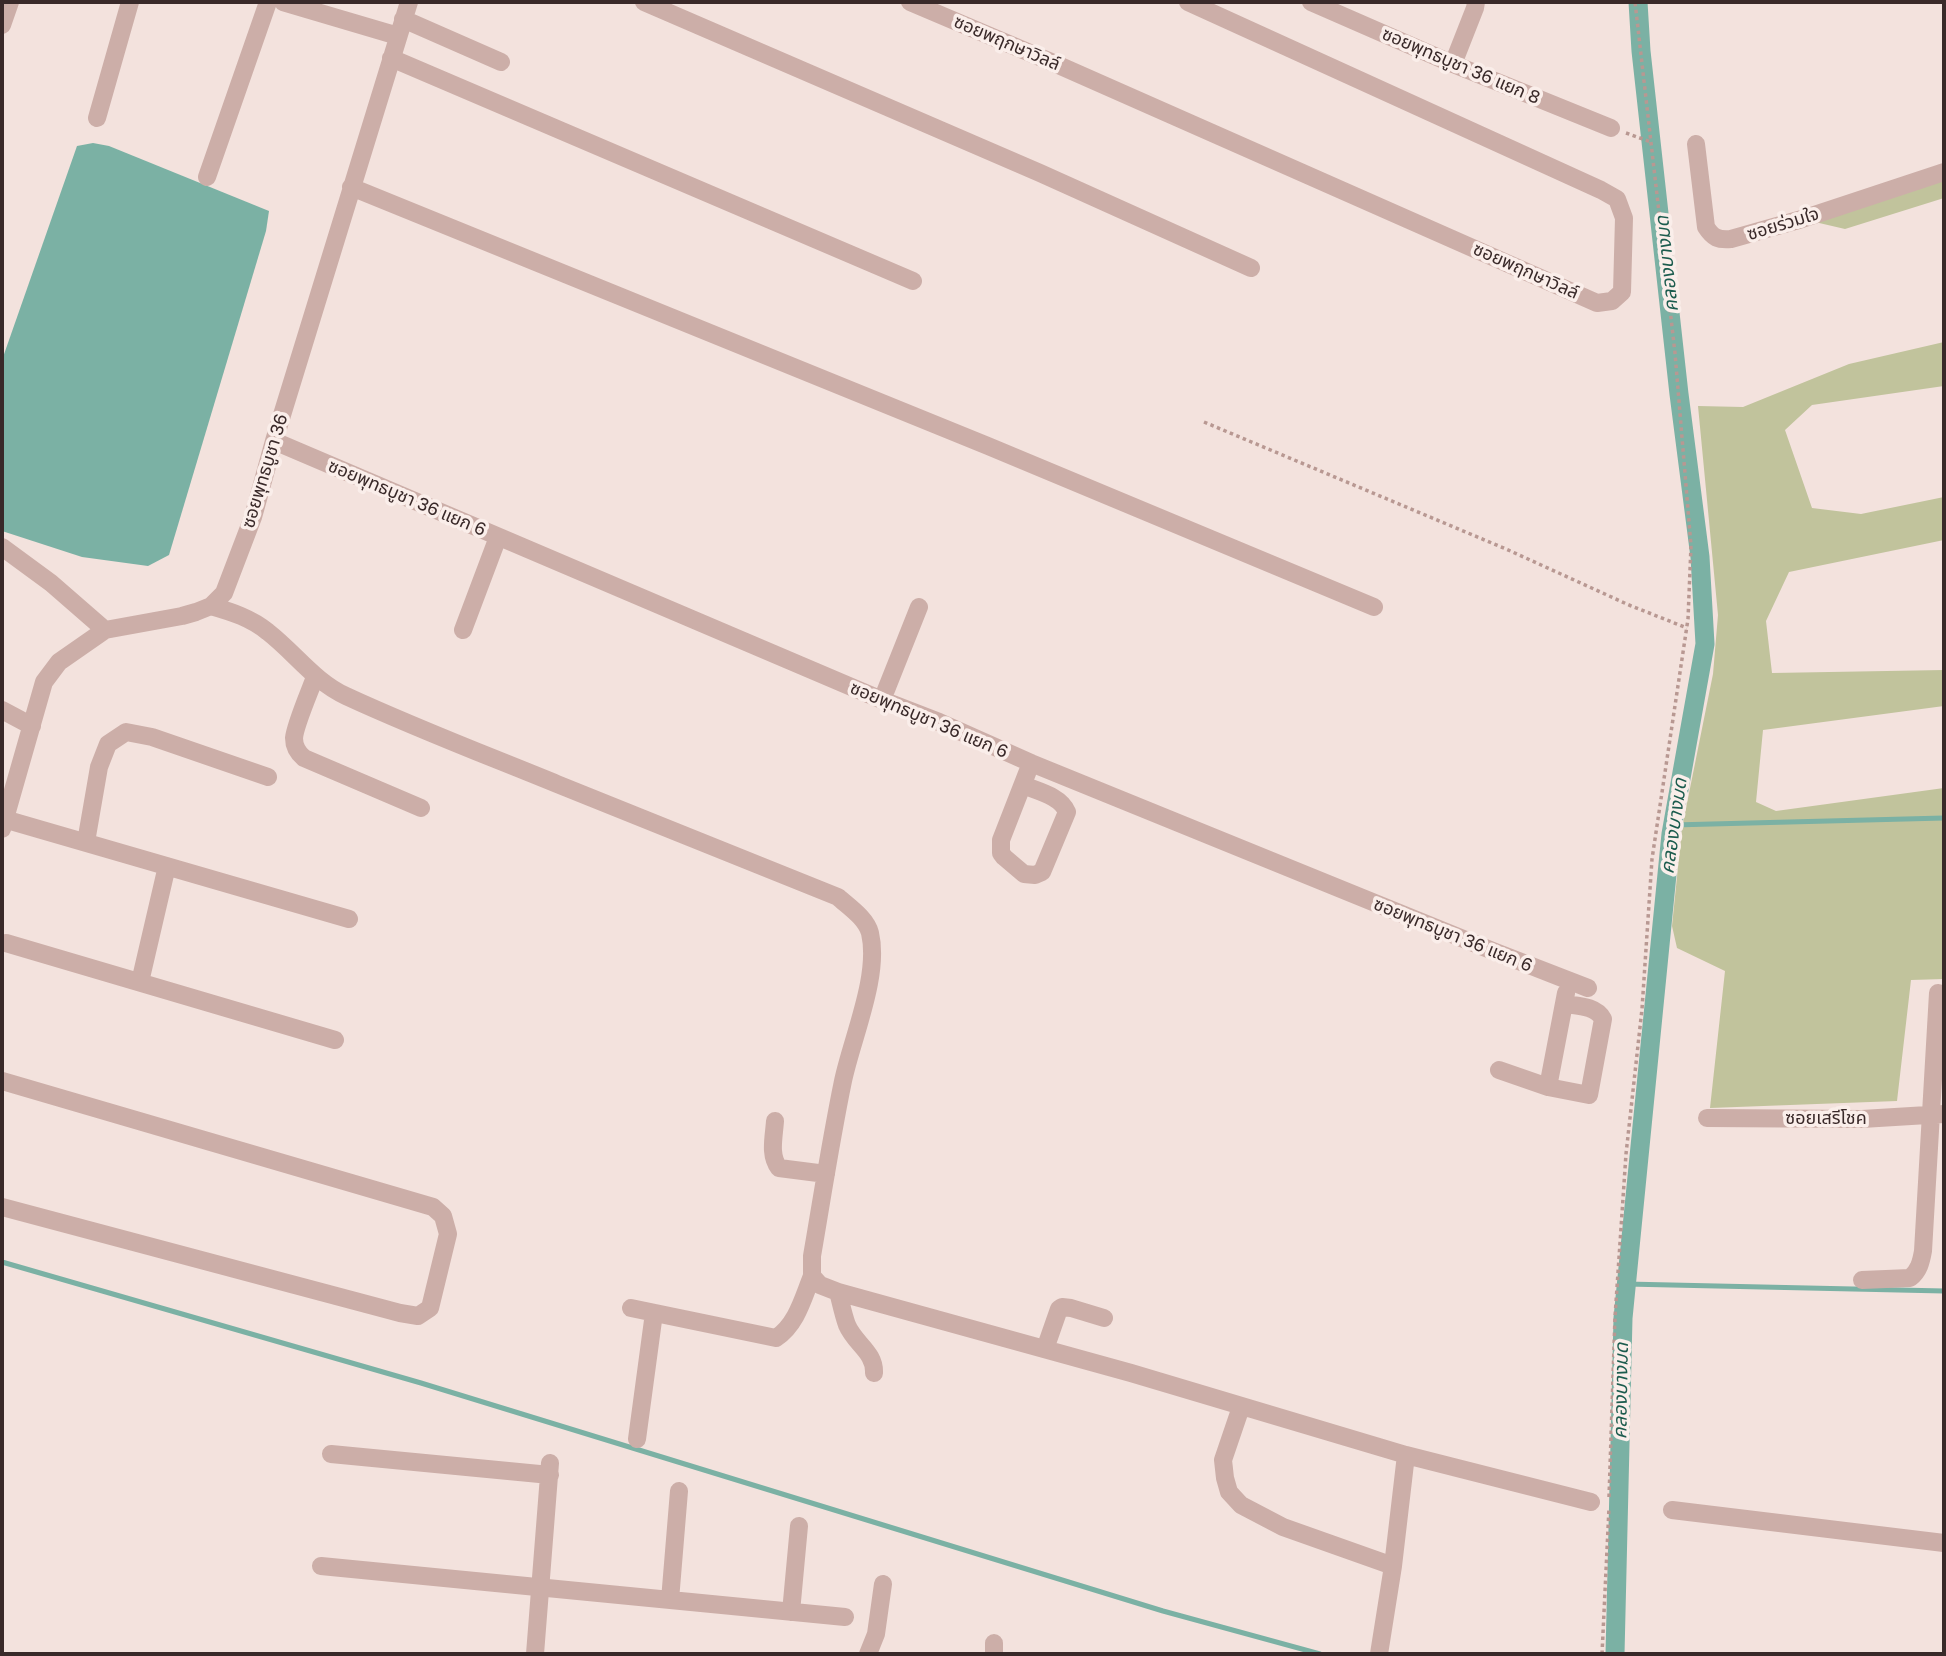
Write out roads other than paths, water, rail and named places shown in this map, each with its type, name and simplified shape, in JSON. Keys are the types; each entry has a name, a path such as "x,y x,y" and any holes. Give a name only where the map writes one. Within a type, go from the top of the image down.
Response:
{"street":[{"path":"2,25 10,2"},
{"path":"97,118 130,2"},
{"path":"207,177 268,2"},
{"path":"283,2 403,19 501,62"},
{"path":"644,2 1040,173 1251,268"},
{"name":"ซอยพฤกษาวิลล์","path":"910,2 1107,86 1597,303 1612,301 1622,292 1624,218 1617,199 1188,2"},
{"name":"ซอยพุทธบูชา 36 แยก 8","path":"1311,2 1453,64 1611,128"},
{"path":"1453,64 1476,2"},
{"name":"ซอยพุทธบูชา 36","path":"211,606 224,593 232,578 253,517 403,19"},
{"path":"391,58 913,281"},
{"name":"ซอยร่วมใจ","path":"1696,144 1706,228 1714,238 1721,240 1731,240 1802,219 1944,172"},
{"path":"351,187 988,446 1374,607"},
{"name":"ซอยพุทธบูชา 36 แยก 6","path":"274,441 1031,763 1588,988"},
{"path":"463,630 498,537"},
{"path":"2,547 51,583 105,629"},
{"path":"349,919 86,842 3,824 44,682 60,662 105,629 182,616 211,606 242,615 267,630 315,677 344,696 838,897 856,912 869,930 872,949 870,979 843,1079 812,1256 812,1276 795,1318 776,1338 631,1308"},
{"path":"882,700 919,607"},
{"path":"315,677 295,735 299,753 304,758 421,808"},
{"path":"2,710 32,726"},
{"path":"86,842 99,767 108,744 126,732 152,737 268,777"},
{"path":"1023,785 1059,800 1067,811 1042,872 1035,875 1024,874 1001,853 1001,840 1031,763"},
{"path":"139,982 167,866"},
{"path":"6,943 335,1040"},
{"path":"1548,1087 1568,979"},
{"path":"1862,1280 1910,1278 1921,1263 1938,1115 1938,993"},
{"path":"1499,1070 1548,1087 1589,1095 1603,1018 1593,1010 1565,1004"},
{"path":"2,1081 433,1207 443,1216 448,1234 430,1308 418,1316 2,1207"},
{"name":"ซอยเสรีโชค","path":"1707,1118 1863,1119 1938,1115"},
{"path":"775,1121 774,1161 779,1168 827,1174"},
{"path":"812,1276 820,1285 838,1292 1045,1349 1406,1455 1591,1502"},
{"path":"838,1292 848,1326 856,1341 874,1361 874,1373"},
{"path":"1045,1349 1062,1307 1104,1318"},
{"path":"637,1440 654,1313"},
{"path":"1241,1406 1223,1460 1229,1492 1241,1505 1283,1527 1393,1566"},
{"path":"331,1454 550,1469 535,1654"},
{"path":"1379,1654 1406,1455"},
{"path":"670,1600 679,1491"},
{"path":"1672,1510 1944,1543"},
{"path":"791,1612 799,1526"},
{"path":"321,1566 845,1617"},
{"path":"868,1654 876,1634 883,1584"}],"water":[{"path":"93,143 109,146 269,211 266,231 169,555 148,566 82,557 2,531 2,360 77,146"}],"waterway":[{"name":"คลองบางมด","path":"1615,1654 1623,1318 1671,834 1705,644 1700,557 1679,394 1641,51 1638,2"},
{"path":"1673,825 1944,818"},
{"path":"2,1262 421,1383 1163,1611 1320,1654"},
{"path":"1626,1284 1944,1291"}]}
